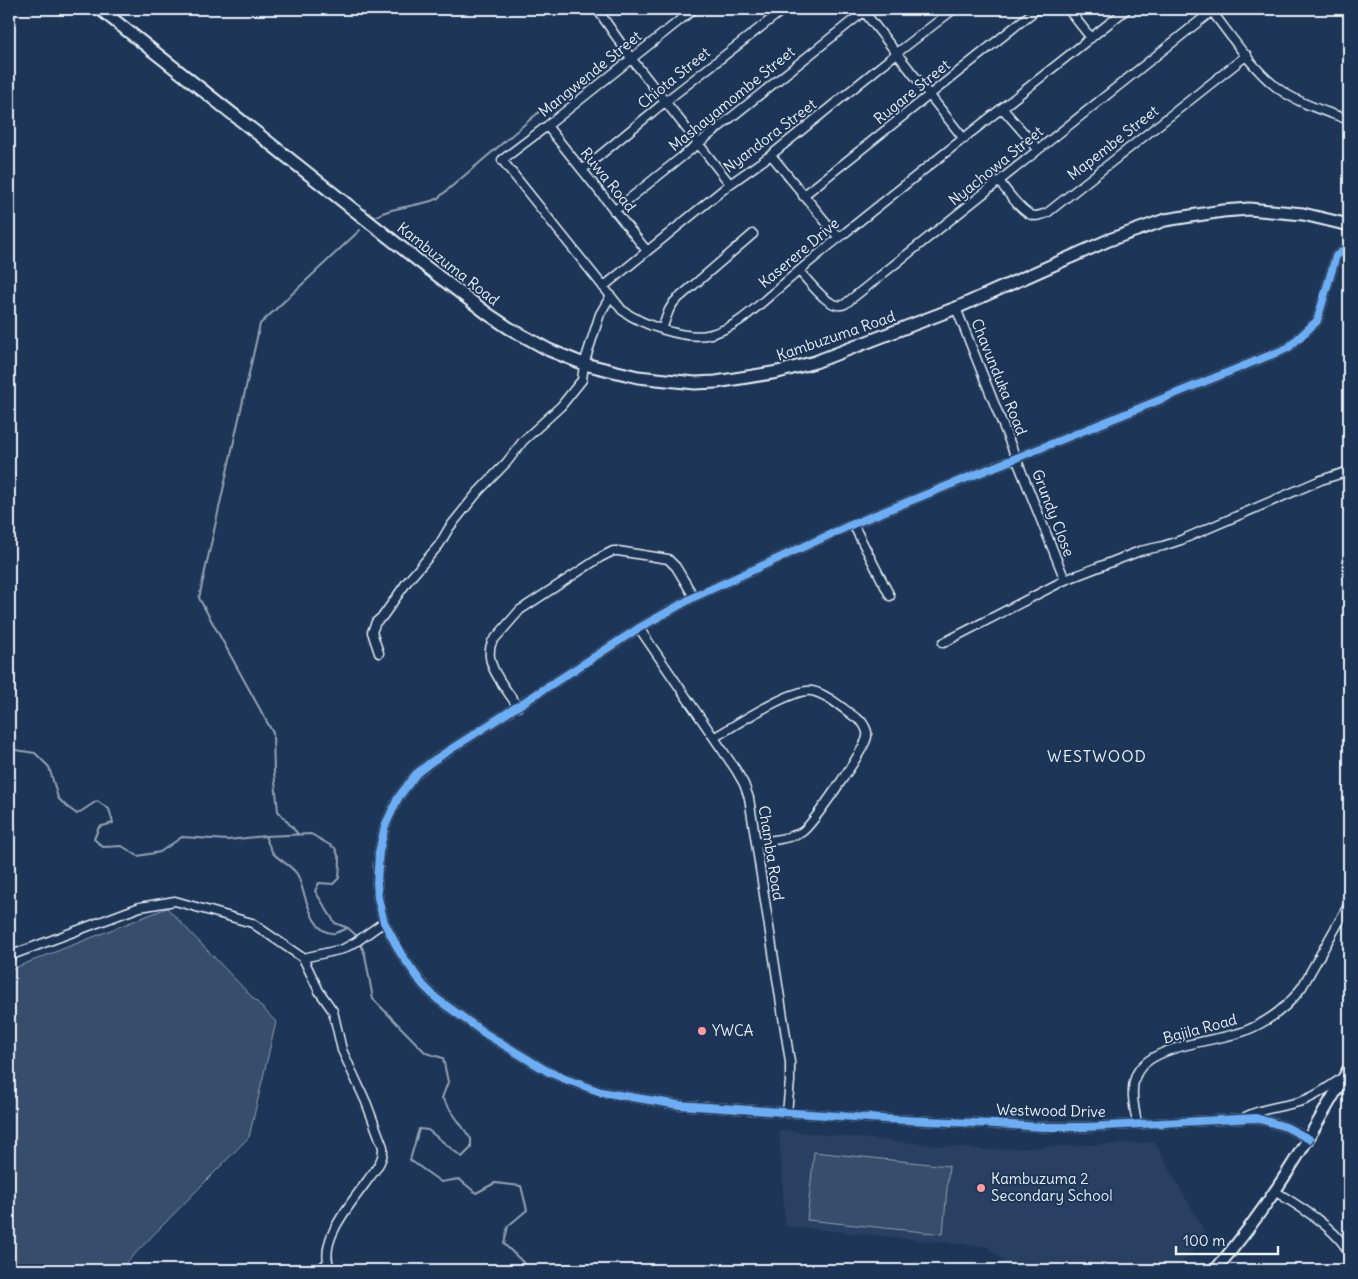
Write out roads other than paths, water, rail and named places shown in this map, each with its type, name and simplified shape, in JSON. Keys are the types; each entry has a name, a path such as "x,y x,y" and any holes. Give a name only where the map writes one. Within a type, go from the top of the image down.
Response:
{"main road":[{"name":"Kambuzuma Road","path":"100,9 460,294 488,314 529,340 549,350 584,364 638,377 695,383 737,380 815,362 956,308 1109,240 1164,220 1250,209 1303,214 1349,225"}],"street":[{"path":"598,9 631,58 730,184"},
{"name":"Mangwende Street","path":"502,160 694,9"},
{"name":"Chiota Street","path":"582,170 666,101 784,9"},
{"name":"Nyandora Street","path":"603,287 730,184 771,155 954,9"},
{"name":"Rugare Street","path":"804,196 1037,9"},
{"path":"1068,9 1091,38"},
{"name":"Kaserere Drive","path":"502,160 610,297 630,316 662,329 700,336 720,331 743,319 838,238 1127,9"},
{"path":"864,10 964,139"},
{"name":"Mashayamombe Street","path":"614,211 864,10"},
{"path":"1211,10 1246,55 1275,86 1289,95 1349,120"},
{"name":"Nyachowa Street","path":"799,271 832,305 842,306 1211,10"},
{"name":"Mapembe Street","path":"999,181 1014,200 1029,214 1035,216 1047,213 1246,55"},
{"path":"1002,108 1038,149"},
{"name":"Ruwa Road","path":"547,126 647,251"},
{"path":"771,155 838,238"},
{"path":"662,329 674,302 753,234"},
{"name":"Westwood Drive","path":"1309,1139 1286,1127 1256,1118 1086,1127 1042,1127 787,1113 660,1103 601,1092 556,1075 486,1034 436,999 411,970 384,922 378,898 377,883 379,852 388,820 401,792 412,778 424,768 639,628 694,597 853,524 1288,348 1317,321 1336,256 1349,247"},
{"path":"379,653 372,632 376,622 383,616 407,582 439,545 449,528 478,492 507,462 523,441 561,406 582,380 584,364 600,314 610,297"},
{"name":"Chavunduka Road","path":"956,308 1016,457"},
{"name":"Grundy Close","path":"1016,457 1065,580"},
{"path":"943,643 1065,580 1140,551 1181,540 1321,480 1349,471"},
{"path":"853,524 890,596"},
{"path":"518,707 490,661 489,655 492,642 520,610 601,558 613,551 618,551 668,559 676,567 694,597"},
{"name":"Chamba Road","path":"639,628 714,737 744,784 749,798 790,1062 787,1113"},
{"path":"714,737 767,707 792,695 806,691 813,691 825,696 862,722 866,728 868,733 864,744 809,825 793,836 757,843"},
{"path":"9,956 140,907 174,901 252,923 303,958 319,991 333,1011 342,1050 366,1102 383,1147 380,1163 330,1237 326,1249 329,1267 319,1270"},
{"name":"Bajila Road","path":"1137,1124 1133,1088 1135,1078 1140,1069 1162,1053 1245,1031 1270,1017 1293,1000 1349,904"},
{"path":"303,958 337,951 356,942 384,922"},
{"path":"1243,1118 1262,1110 1304,1100 1320,1093 1347,1072"},
{"path":"1215,1270 1255,1222 1276,1192 1347,1072"},
{"path":"1276,1192 1331,1230 1343,1241 1349,1254"}],"waterway":[{"path":"374,217 381,213 437,199 539,112"},
{"path":"298,834 278,811 273,733 199,598 260,324 360,230"},
{"path":"9,749 35,753 49,767 58,798 77,814 97,801 109,809 113,823 99,827 94,839 103,847 122,846 138,856 160,852 182,837 228,840 311,834 335,848 340,860 339,878 333,884 319,883 315,891 335,923 348,928 358,937"},
{"path":"265,836 273,853 297,874 314,920 320,927 327,932 335,933 346,929"},
{"path":"360,942 365,955 373,999 426,1053 443,1058 448,1082 442,1098 471,1139 471,1148 462,1157 428,1130 419,1129 410,1160 441,1182 459,1179 476,1193 495,1183 521,1186 527,1210 508,1226 504,1244 529,1270"}],"place":[{"name":"YWCA","path":"702,1031"},
{"name":"Kambuzuma 2 Secondary School","path":"981,1188"}],"district":[{"name":"WESTWOOD","path":"1097,756"}]}
